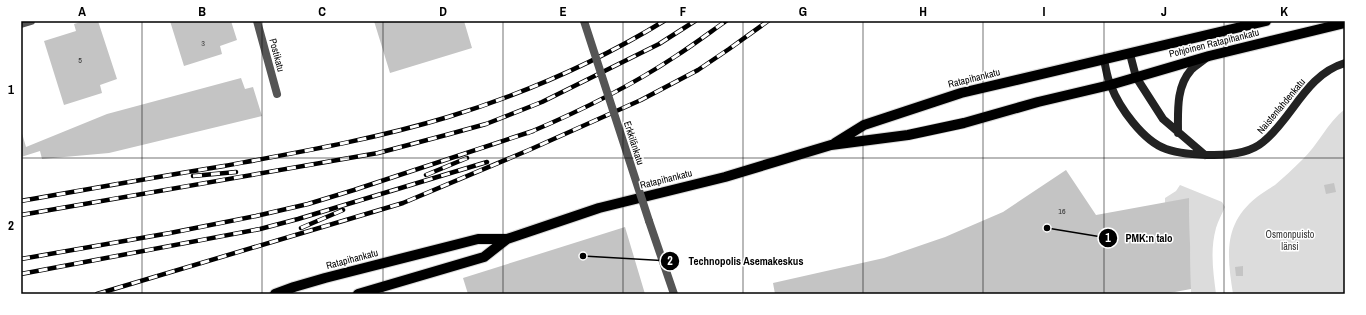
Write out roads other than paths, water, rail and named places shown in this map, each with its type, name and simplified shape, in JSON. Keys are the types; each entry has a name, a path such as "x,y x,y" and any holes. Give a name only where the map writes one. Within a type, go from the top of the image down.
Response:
{"main road":[{"name":"Pohjoinen Ratapihankatu","path":"1130,54 1266,21"},
{"name":"Pohjoinen Ratapihankatu","path":"1136,77 1209,56 1345,23"},
{"name":"Ratapihankatu","path":"831,145 864,125 961,93 1130,54"},
{"path":"1130,54 1136,77 1163,119 1206,155"},
{"path":"1178,133 1179,96 1183,83 1191,70 1209,56"},
{"name":"Naistenlahdenkatu","path":"1104,60 1110,85 1121,106 1144,134 1165,149 1182,153 1206,155 1226,155 1237,153 1252,149 1262,144 1321,75 1345,63"},
{"name":"Ratapihankatu","path":"358,294 484,257 507,239 599,208 725,177 831,145 908,134 957,124 1136,77"},
{"name":"Ratapihankatu","path":"274,294 325,278 478,238 507,239"}],"street":[{"path":"21,24 31,21"},
{"name":"Postikatu","path":"257,21 277,94"},
{"name":"Erkkilänkatu","path":"584,21 674,294"}],"railway":[{"path":"21,201 281,156 421,125 476,108 559,76 613,50 664,21"},
{"path":"21,215 378,153 486,124 542,102 659,44 695,21"},
{"path":"528,133 585,107 641,78 682,52 726,21"},
{"path":"97,294 403,203 529,150 641,100 698,70 768,21"},
{"path":"21,259 170,233 308,204 533,131"},
{"path":"426,175 467,158"},
{"path":"21,274 260,229 487,162"},
{"path":"193,176 236,172"},
{"path":"301,228 343,210"}],"place":[{"name":"PMK:n talo","path":"1047,228"},
{"name":"Technopolis Asemakeskus","path":"583,256"}],"park label":[{"name":"Osmonpuisto länsi","path":"1290,240"}]}
